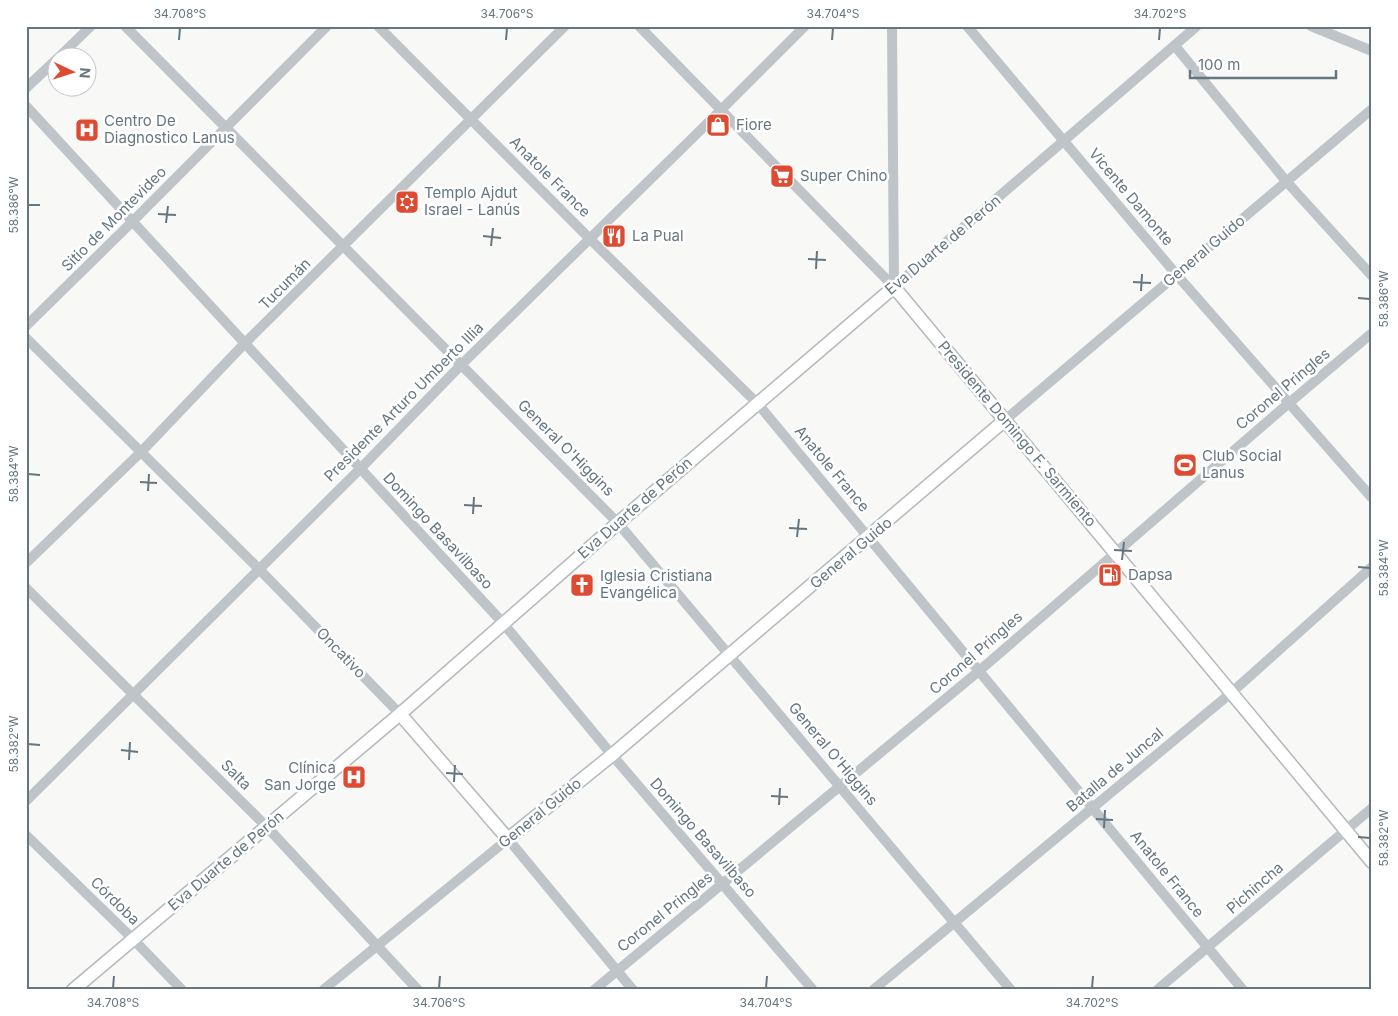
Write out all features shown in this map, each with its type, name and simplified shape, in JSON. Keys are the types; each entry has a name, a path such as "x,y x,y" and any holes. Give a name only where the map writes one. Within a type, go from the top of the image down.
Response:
{"main road":[{"name":"Eva Duarte de Perón","path":"73,990 400,714 502,623 894,287"},
{"name":"Presidente Domingo F. Sarmiento","path":"894,287 1372,862"},
{"name":"General Guido","path":"508,839 612,755 869,538 1005,420"},
{"name":"Oncativo","path":"400,714 508,839"}],"street":[{"path":"69,48 92,26"},
{"name":"General O'Higgins","path":"125,26 618,523 1011,990"},
{"name":"Sitio de Montevideo","path":"26,326 327,26"},
{"name":"Anatole France","path":"378,26 590,239 758,404 1243,990"},
{"name":"Tucumán","path":"26,563 141,452 246,343 565,26"},
{"name":"Presidente Domingo F. Sarmiento","path":"638,26 894,287"},
{"name":"Presidente Arturo Umberto Illia","path":"26,801 360,469 462,364 805,26"},
{"path":"892,26 894,287"},
{"name":"Vicente Damonte","path":"967,26 1176,274 1372,498"},
{"name":"Eva Duarte de Perón","path":"894,287 1197,26"},
{"path":"1311,26 1372,52"},
{"path":"1175,46 1286,181 1372,276"},
{"path":"26,88 48,67"},
{"name":"Domingo Basavilbaso","path":"26,106 502,623 813,990"},
{"name":"General Guido","path":"1005,420 1372,108"},
{"name":"Coronel Pringles","path":"594,990 979,671 1289,402 1372,333"},
{"name":"Oncativo","path":"26,338 259,569 400,714"},
{"name":"Batalla de Juncal","path":"873,990 1231,693 1372,567"},
{"name":"Salta","path":"26,588 267,827 418,990"},
{"name":"Pichincha","path":"1157,990 1372,808"},
{"name":"Córdoba","path":"26,835 133,939 182,990"},
{"name":"General Guido","path":"323,990 508,839"},
{"name":"Oncativo","path":"508,839 633,990"}],"shaded area":[{"name":"Club Social Lanus","path":"1189,453 1197,462 1181,476 1173,467"}],"place":[{"name":"Fiore","path":"718,125"},
{"name":"Centro De Diagnostico Lanus","path":"87,130"},
{"name":"Super Chino","path":"782,176"},
{"name":"Templo Ajdut Israel - Lanús","path":"407,202"},
{"name":"La Pual","path":"614,236"},
{"name":"Club Social Lanus","path":"1185,465"},
{"name":"Dapsa","path":"1110,575"},
{"name":"Iglesia Cristiana Evangélica","path":"582,585"},
{"name":"Clínica San Jorge","path":"354,777"}]}
